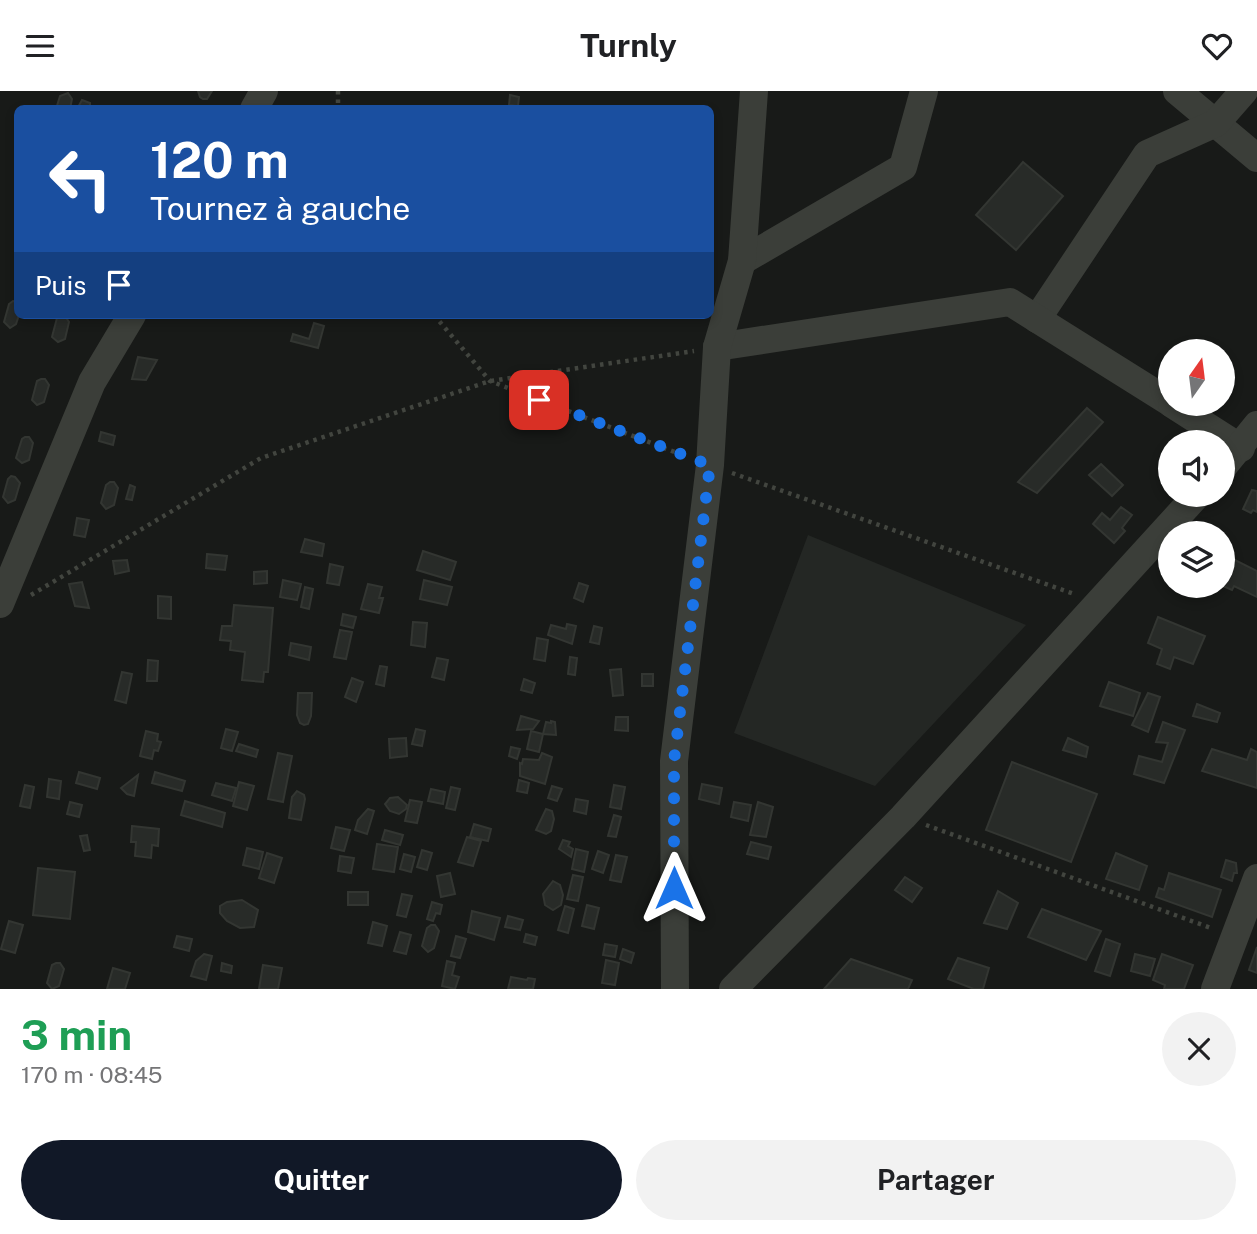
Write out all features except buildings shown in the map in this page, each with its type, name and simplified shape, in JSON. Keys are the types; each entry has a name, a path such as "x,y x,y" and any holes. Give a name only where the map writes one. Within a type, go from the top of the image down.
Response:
{"street":[{"path":"675,989 674,761 710,465 717,347 742,261 754,91"},
{"path":"742,261 902,167 924,91"},
{"path":"1177,91 1257,158"},
{"path":"1037,319 1147,154 1216,123 1244,91"},
{"path":"717,347 1010,302 1158,395"},
{"path":"12,602 92,382 130,319"},
{"path":"1193,417 1240,447"},
{"path":"733,989 902,817 1186,507"},
{"path":"1216,989 1257,878"}],"path":[{"path":"437,319 490,381 710,465 1098,603"},
{"path":"12,602 261,458 490,381 717,347"},
{"path":"902,817 1235,937"}],"shaded area":[{"path":"808,535 1026,625 875,786 734,733"}],"route":[{"path":"539,400 710,465 674,761 674,888"}]}
